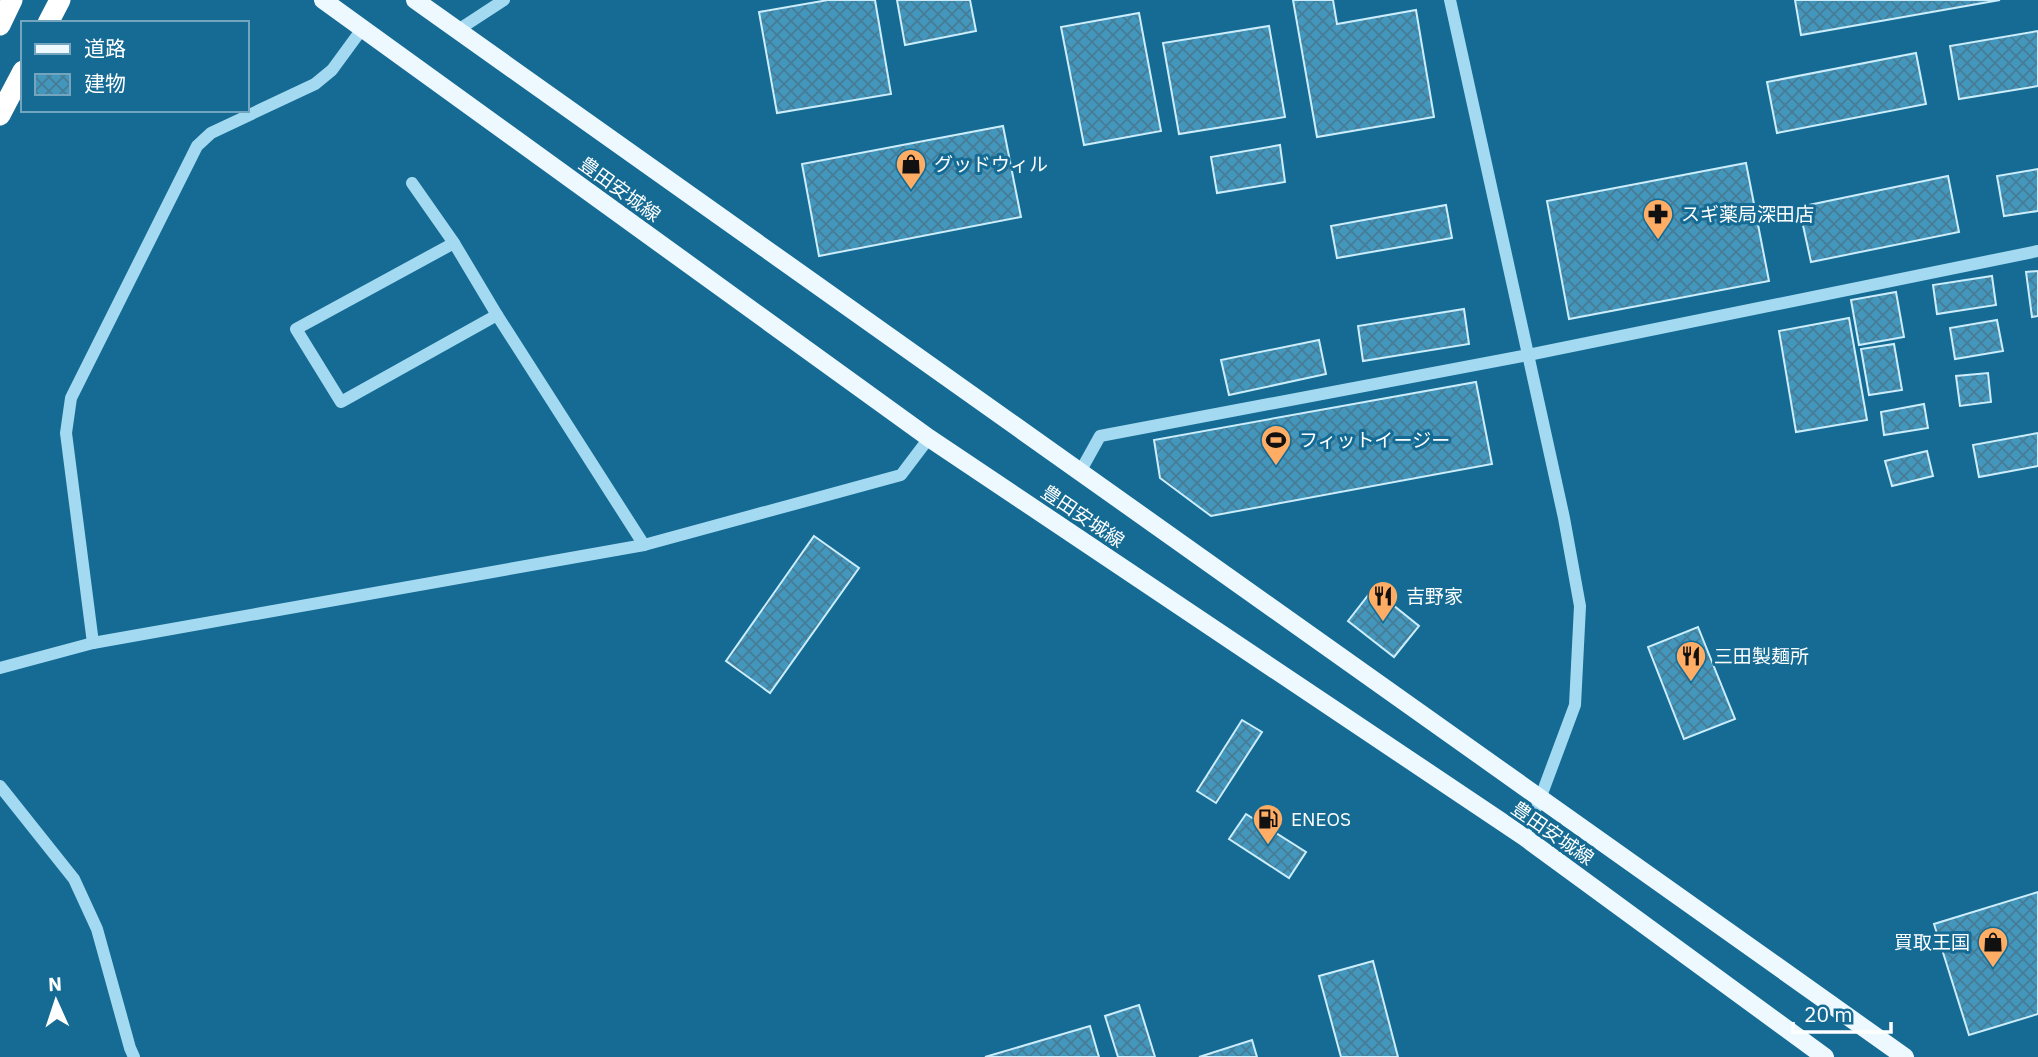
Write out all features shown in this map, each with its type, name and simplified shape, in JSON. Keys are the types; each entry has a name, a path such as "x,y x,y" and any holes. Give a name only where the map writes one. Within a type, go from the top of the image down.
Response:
{"highway":[{"path":"0,26 12,0"},
{"path":"49,21 60,1"},
{"path":"0,115 21,75"}],"main road":[{"name":"豊田安城線","path":"323,0 929,438 1523,836 1825,1057"},
{"name":"豊田安城線","path":"415,0 1905,1057"}],"street":[{"path":"458,30 504,0"},
{"path":"1450,0 1564,518 1580,606 1575,705 1540,799 1523,836"},
{"path":"93,643 66,433 71,398 197,146 211,133 315,84 332,70 362,29"},
{"path":"412,183 454,243 644,545"},
{"path":"454,243 296,329 341,402 497,315"},
{"path":"1080,472 1100,436 1528,355 2038,251"},
{"path":"0,668 93,643 644,545 901,475 929,438"},
{"path":"0,786 74,879 97,929 133,1055 119,1057"}],"building":[{"path":"828,0 875,0 891,94 777,113 759,12"},
{"path":"897,0 970,0 976,31 905,45"},
{"path":"1293,0 1333,0 1337,24 1416,10 1434,117 1317,137"},
{"path":"1795,0 2000,0 1801,35"},
{"path":"1139,13 1161,131 1084,145 1061,27"},
{"path":"1269,26 1285,117 1179,134 1163,43"},
{"path":"2038,31 2038,86 1959,99 1950,46"},
{"path":"1916,53 1926,104 1777,133 1767,82"},
{"name":"グッドウィル","path":"1003,126 1021,217 819,256 802,164"},
{"path":"1280,145 1285,182 1217,193 1211,157"},
{"name":"スギ薬局深田店","path":"1746,163 1769,281 1569,319 1547,201"},
{"path":"2038,169 2038,211 2004,216 1997,176"},
{"path":"1948,176 1959,232 1811,262 1799,207"},
{"path":"1446,205 1452,238 1337,258 1331,226"},
{"path":"2038,271 2038,316 2032,317 2026,272"},
{"path":"1992,276 1996,305 1937,314 1933,285"},
{"path":"1896,292 1904,337 1859,345 1851,300"},
{"path":"1464,309 1469,344 1363,361 1358,326"},
{"path":"1849,318 1867,420 1796,432 1779,331"},
{"path":"1997,320 2003,351 1955,359 1950,328"},
{"path":"1319,340 1326,374 1229,395 1221,360"},
{"path":"1894,344 1902,390 1869,395 1861,349"},
{"path":"1988,373 1991,402 1960,406 1956,376"},
{"path":"1476,382 1492,464 1211,516 1160,478 1154,440"},
{"path":"1924,404 1928,428 1884,435 1881,412"},
{"path":"2038,433 2038,466 1979,477 1973,445"},
{"path":"1927,451 1933,476 1892,486 1885,461"},
{"path":"814,536 859,568 770,693 726,661"},
{"name":"吉野家","path":"1373,589 1419,626 1394,657 1348,621"},
{"name":"三田製麺所","path":"1698,627 1735,719 1684,739 1648,647"},
{"path":"1242,720 1262,732 1216,803 1197,791"},
{"name":"ENEOS","path":"1246,814 1306,852 1289,878 1229,839"},
{"name":"買取王国","path":"2038,892 2038,1014 1969,1035 1934,924"},
{"path":"1373,961 1398,1057 1341,1057 1319,976"},
{"path":"1139,1005 1155,1057 1118,1057 1105,1016"},
{"path":"1090,1026 1099,1057 985,1057"},
{"path":"1252,1040 1257,1057 1199,1057"}],"place":[{"name":"グッドウィル","path":"911,191"},
{"name":"スギ薬局深田店","path":"1658,241"},
{"name":"フィットイージー","path":"1276,467"},
{"name":"吉野家","path":"1383,623"},
{"name":"三田製麺所","path":"1691,683"},
{"name":"ENEOS","path":"1268,846"},
{"name":"買取王国","path":"1993,969"}]}
